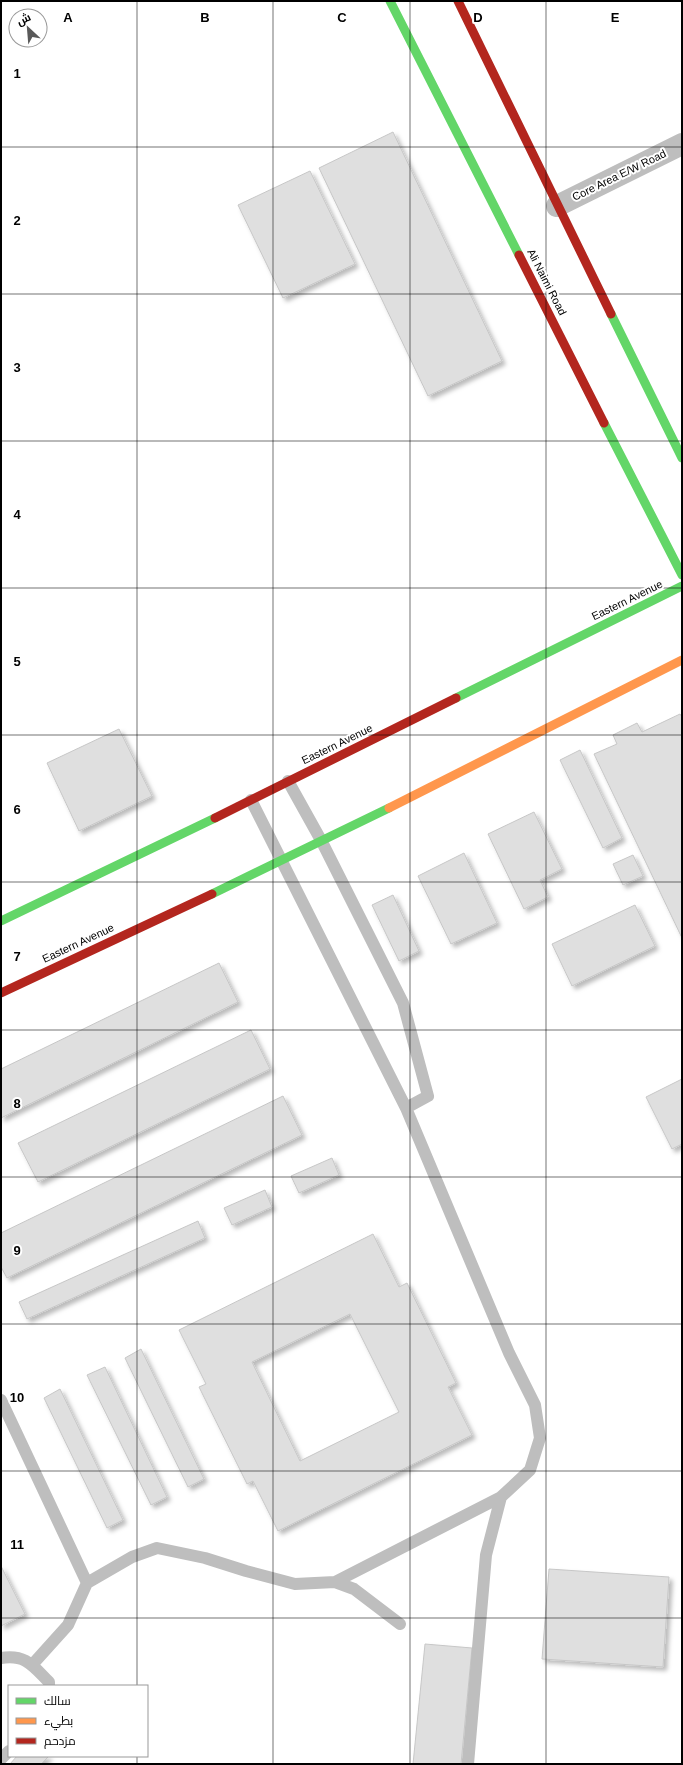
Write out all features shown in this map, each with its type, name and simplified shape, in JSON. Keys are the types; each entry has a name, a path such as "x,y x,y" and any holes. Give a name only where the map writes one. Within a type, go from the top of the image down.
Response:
{"main road":[{"name":"Ali Naimi Road","path":"390,1 682,575"},
{"path":"458,1 556,206 682,458"},
{"name":"Eastern Avenue","path":"1,921 252,800 682,586"},
{"name":"Eastern Avenue","path":"1,993 322,842 682,660"},
{"path":"1,918 18,913"}],"street":[{"name":"Core Area E/W Road","path":"556,206 682,144"}],"lane":[{"path":"288,781 322,842 403,1003 428,1096 406,1108"},
{"path":"252,800 406,1108 509,1353 535,1405 540,1438 530,1470 501,1497 335,1582"},
{"path":"1,1400 87,1583"},
{"path":"468,1764 486,1555 501,1497"},
{"path":"32,1664 68,1625 87,1583 132,1557 157,1548 206,1558 294,1584 335,1582 354,1589 400,1624"},
{"path":"1,1658 12,1656 28,1660 49,1682 50,1685"}],"building":[{"path":"393,132 502,361 428,396 319,168"},
{"path":"310,171 355,264 283,298 238,205"},
{"path":"680,714 682,717 682,938 594,754 617,744 613,735 637,723 642,732"},
{"path":"119,729 152,796 79,831 47,763"},
{"path":"580,750 622,838 603,848 560,760"},
{"path":"534,812 562,869 540,880 548,897 524,909 488,834"},
{"path":"464,853 497,923 451,944 418,876"},
{"path":"633,855 643,876 623,885 613,864"},
{"path":"393,895 419,951 399,961 372,905"},
{"path":"635,905 655,946 572,986 552,944"},
{"path":"219,963 238,1002 1,1118 1,1069"},
{"path":"251,1030 270,1069 38,1182 18,1143"},
{"path":"682,1079 682,1144 672,1149 646,1097"},
{"path":"283,1096 302,1135 7,1278 1,1267 1,1233"},
{"path":"332,1158 339,1175 299,1193 291,1176"},
{"path":"265,1190 272,1207 232,1225 224,1208"},
{"path":"198,1221 205,1238 27,1319 19,1302"},
{"path":"373,1234 399,1287 407,1283 456,1383 448,1387 472,1435 278,1531 253,1481 247,1484 199,1387 206,1384 179,1330","holes":["350,1314 399,1412 300,1461 252,1362"]},
{"path":"141,1349 204,1479 188,1487 125,1358"},
{"path":"105,1367 167,1497 151,1505 87,1375"},
{"path":"60,1389 123,1520 107,1528 44,1398"},
{"path":"1,1566 25,1614 1,1626"},
{"path":"549,1569 669,1577 663,1667 542,1659"},
{"path":"425,1644 472,1648 461,1764 413,1764"},
{"path":"16,1757 48,1757 41,1764 10,1764"}],"traffic: fast":[{"path":"390,1 519,255"},
{"path":"611,314 682,458"},
{"path":"604,423 682,575"},
{"path":"456,698 682,586"},
{"path":"212,894 389,808"},
{"path":"1,921 215,818"}],"traffic: slow":[{"path":"389,808 682,660"}],"traffic: jam":[{"path":"458,1 611,314"},
{"path":"519,255 604,423"},
{"path":"215,818 456,698"},
{"path":"1,993 212,894"}]}
